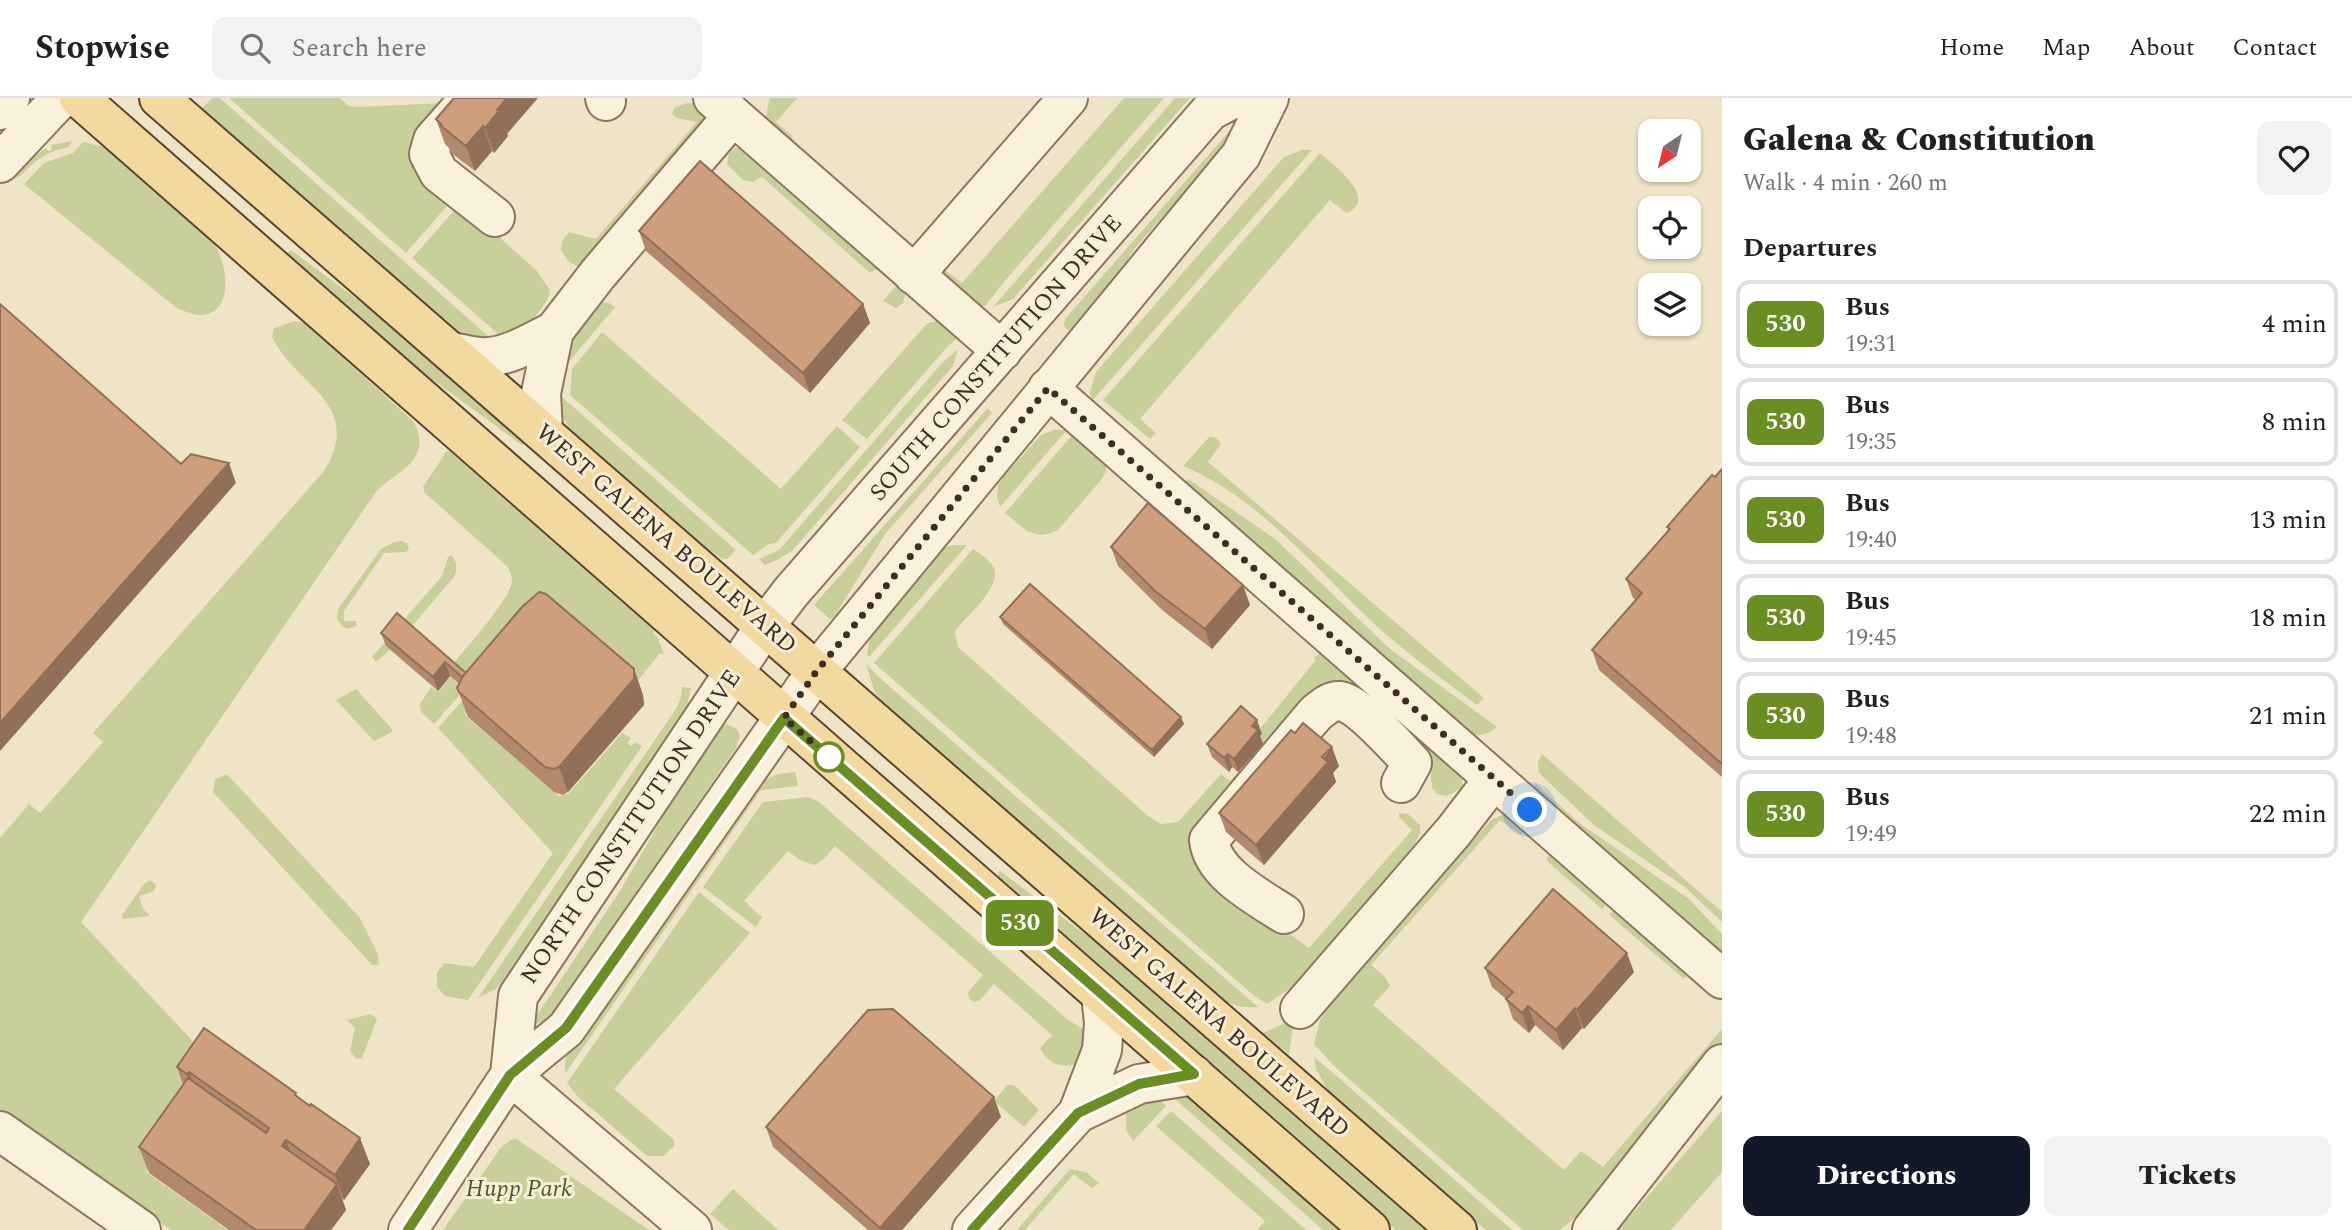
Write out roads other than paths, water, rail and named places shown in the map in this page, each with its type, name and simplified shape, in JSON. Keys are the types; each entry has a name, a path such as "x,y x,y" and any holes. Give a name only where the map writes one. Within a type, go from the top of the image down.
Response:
{"main road":[{"path":"79,98 1370,1230"},
{"name":"WEST GALENA BOULEVARD","path":"159,98 1457,1230"}],"street":[{"path":"0,110 10,98"},
{"path":"0,163 61,98"},
{"path":"470,98 433,140 429,154 439,173 495,217"},
{"path":"914,275 1068,98"},
{"name":"SOUTH CONSTITUTION DRIVE","path":"765,626 1210,111 1234,98"},
{"path":"816,672 1241,155 1269,98"},
{"path":"543,432 541,393 554,331 722,108 1002,351"},
{"path":"452,352 482,357 497,355 554,331"},
{"path":"1048,388 1722,979"},
{"name":"NORTH CONSTITUTION DRIVE","path":"510,1075 518,996 765,626"},
{"name":"NORTH CONSTITUTION DRIVE","path":"408,1230 510,1075 566,1028 816,672"},
{"path":"1284,914 1245,889 1220,866 1210,852 1209,840 1316,713 1328,703 1340,701 1360,712 1412,763 1401,783"},
{"path":"1300,1009 1454,831 1494,779"},
{"path":"972,1230 1078,1113 1102,1050 1104,1023 1101,994"},
{"path":"1592,1230 1722,1064"},
{"path":"1078,1113 1139,1084 1194,1074"},
{"path":"510,1075 692,1230"},
{"path":"0,1131 141,1230"}],"park label":[{"name":"Hupp Park","path":"519,1189"}]}
